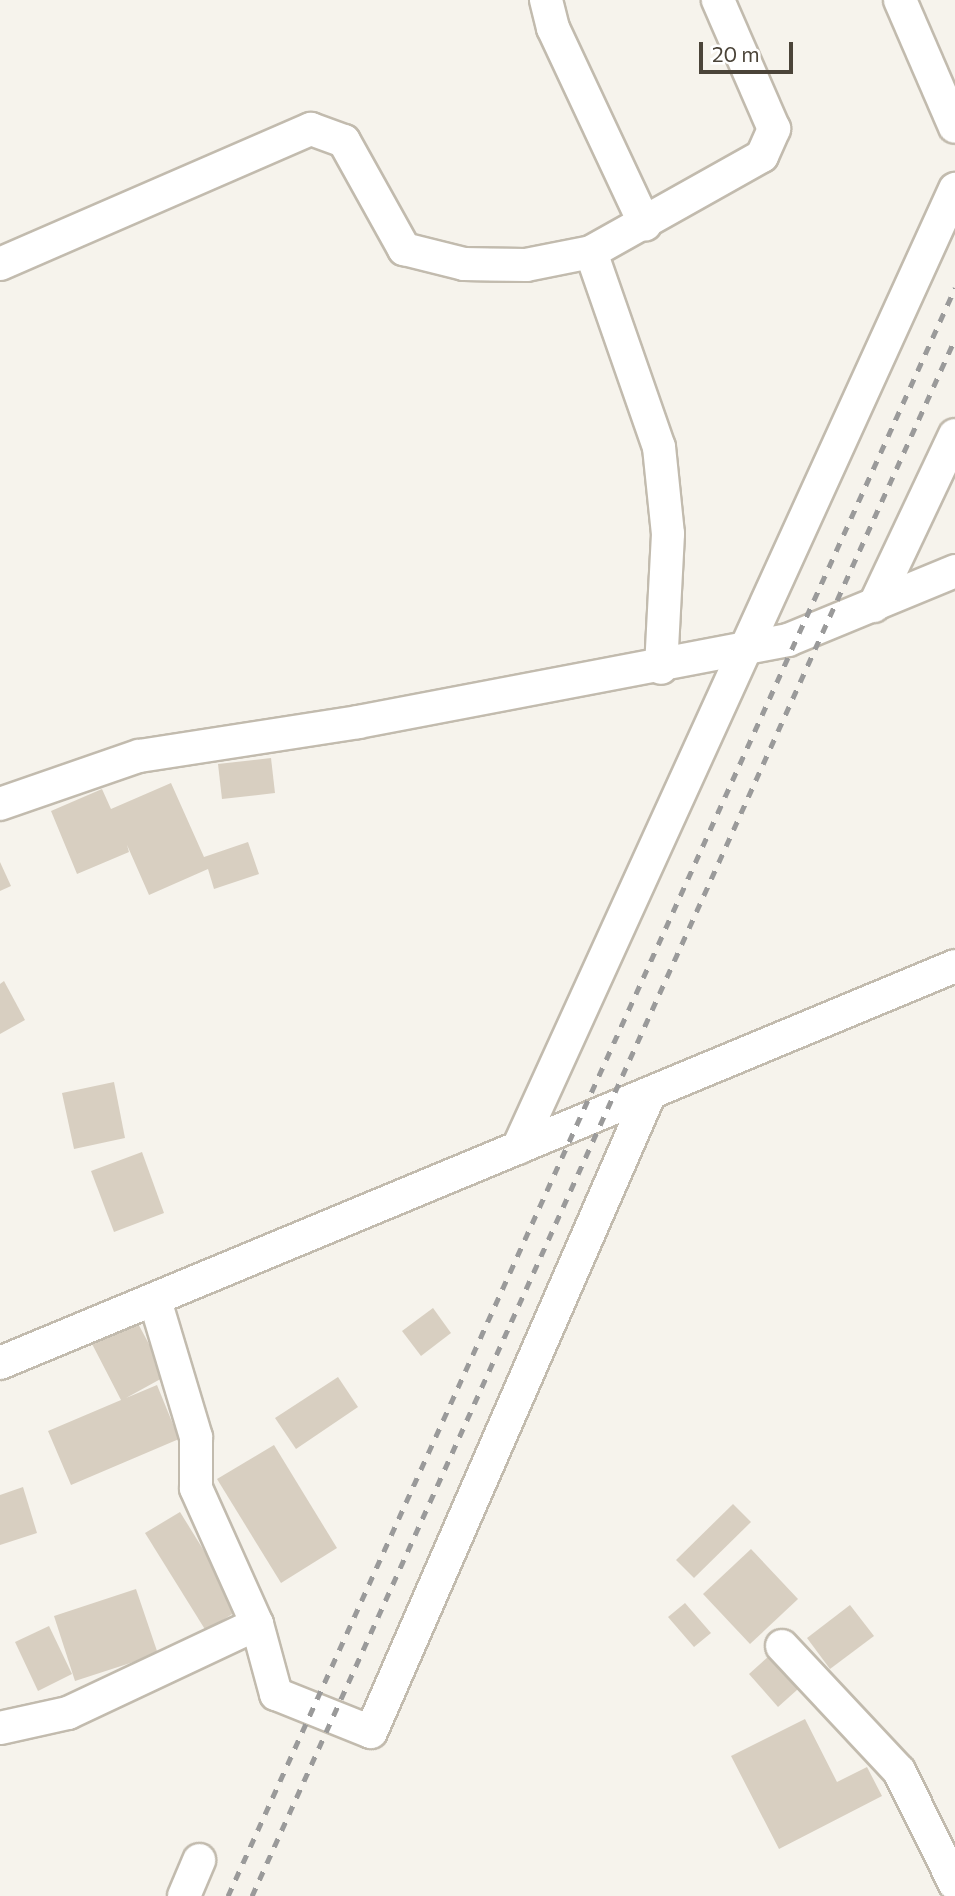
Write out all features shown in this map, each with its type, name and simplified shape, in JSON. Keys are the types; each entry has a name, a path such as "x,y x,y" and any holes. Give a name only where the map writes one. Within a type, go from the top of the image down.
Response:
{"street":[{"path":"546,0 552,28 645,224"},
{"path":"0,264 311,129 344,141 404,249 464,264 526,265 591,252 762,156 774,129 718,0"},
{"path":"900,0 955,127"},
{"path":"518,1148 955,189"},
{"path":"591,252 659,447 668,534 661,668"},
{"path":"874,606 955,435"},
{"path":"0,804 139,756 661,668 788,640 955,571"},
{"path":"0,1363 955,966"},
{"path":"155,1300 196,1437 196,1488 257,1625 276,1694 371,1732 650,1093"},
{"path":"0,1728 68,1713 257,1625"},
{"path":"782,1646 900,1771 955,1884"},
{"path":"184,1896 199,1860"}],"building":[{"path":"271,758 275,793 222,799 218,764"},
{"path":"171,783 204,857 248,842 259,874 214,889 208,869 149,895 127,845 129,852 77,874 51,811 102,789 111,809"},
{"path":"0,862 11,886 0,891"},
{"path":"4,981 25,1020 0,1034 0,984"},
{"path":"114,1082 125,1138 74,1149 62,1093"},
{"path":"142,1152 164,1213 114,1232 91,1171"},
{"path":"433,1308 451,1333 421,1356 402,1331"},
{"path":"134,1316 166,1376 126,1398 157,1385 179,1439 71,1485 48,1431 121,1400 90,1340"},
{"path":"338,1377 358,1407 296,1449 275,1418"},
{"path":"274,1445 337,1548 281,1583 217,1479"},
{"path":"23,1487 37,1533 0,1545 0,1495"},
{"path":"733,1504 751,1522 694,1578 676,1560"},
{"path":"180,1512 240,1609 206,1631 145,1533"},
{"path":"751,1549 798,1599 750,1644 703,1594"},
{"path":"136,1589 158,1654 75,1681 54,1616"},
{"path":"685,1603 711,1633 694,1647 668,1617"},
{"path":"850,1605 874,1636 830,1669 807,1638"},
{"path":"49,1626 72,1674 38,1691 15,1642"},
{"path":"778,1648 807,1681 778,1707 749,1674"},
{"path":"805,1719 837,1782 867,1767 882,1796 779,1849 731,1756"}],"railway":[{"path":"228,1896 955,288"},
{"path":"252,1896 955,339"}]}
